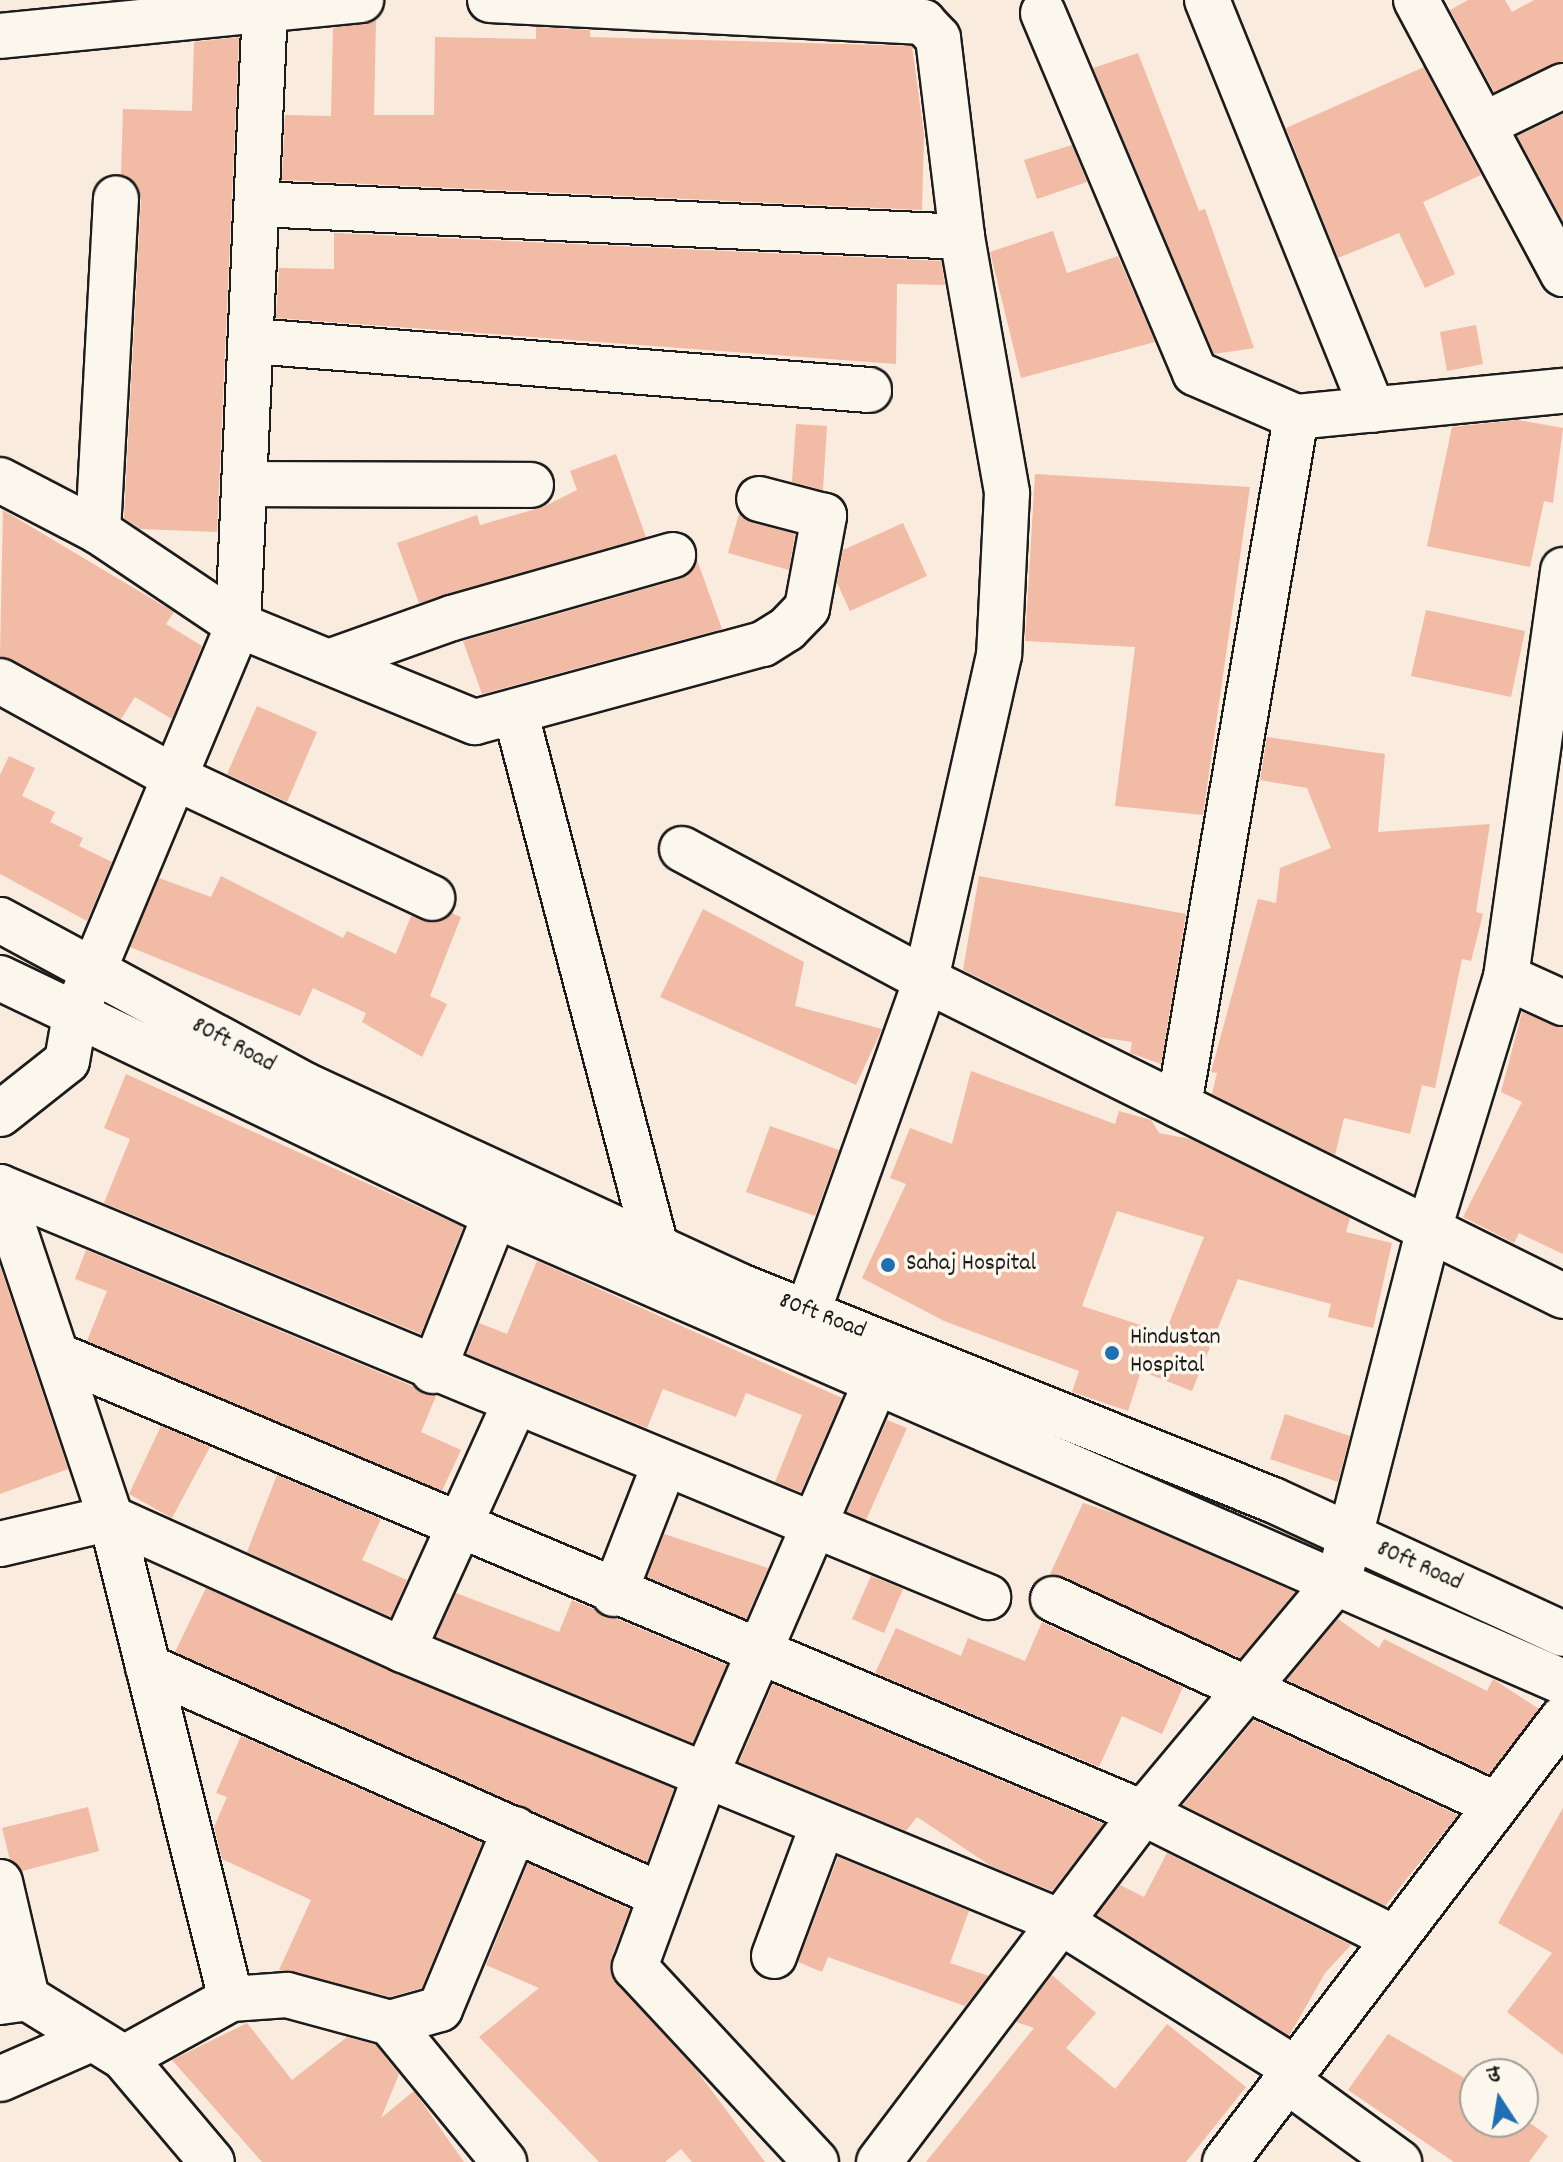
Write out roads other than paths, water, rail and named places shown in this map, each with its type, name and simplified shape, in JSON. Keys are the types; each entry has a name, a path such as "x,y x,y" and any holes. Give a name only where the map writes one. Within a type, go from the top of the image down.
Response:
{"street":[{"path":"0,36 265,6 361,0"},
{"path":"490,0 932,26 962,237 1007,493 1000,640 926,980 808,1311"},
{"path":"1207,0 1373,410"},
{"path":"1416,0 1563,274"},
{"path":"0,1114 67,1061 75,1015 238,625 265,6"},
{"path":"1043,13 1195,373 1296,417 1563,391"},
{"path":"1483,125 1562,88"},
{"path":"98,531 116,198"},
{"path":"258,204 962,237"},
{"path":"252,341 869,390"},
{"path":"1179,1105 1296,417"},
{"path":"0,480 98,531 238,625 337,659 475,722 516,715 763,644 787,629 807,608 824,516 759,499"},
{"path":"245,484 531,485"},
{"path":"337,659 452,618 673,555"},
{"path":"879,2162 1143,1813 1247,1684 1339,1579 1354,1537 1429,1229 1506,977 1563,570"},
{"path":"0,681 176,778 432,898"},
{"path":"516,715 656,1247"},
{"path":"682,849 926,980 1563,1296"},
{"name":"80ft Road","path":"0,920 305,1085 656,1247 1354,1537 1563,1634"},
{"path":"1506,977 1563,1003"},
{"path":"0,978 495,1215 657,1281 875,1385 1339,1579 1563,1682"},
{"path":"231,1999 111,1518 0,1187 663,1468 988,1597"},
{"path":"433,1371 495,1215"},
{"path":"59,1356 458,1529 759,1650 1143,1813 1394,1938"},
{"path":"816,2162 635,1967 658,1894 705,1777 875,1385"},
{"path":"403,1650 514,1405"},
{"path":"614,1594 663,1468"},
{"path":"0,1544 111,1518 403,1650 822,1827 1061,1922 1291,2074 1399,2162"},
{"path":"1053,1599 1247,1684 1494,1804"},
{"path":"148,1667 658,1894"},
{"path":"1225,2162 1494,1804 1563,1718"},
{"path":"774,1956 822,1827"},
{"path":"0,2079 108,2048 231,1999 287,1995 390,2023 440,2009 515,1829"},
{"path":"0,1882 13,2000 108,2048 212,2162"},
{"path":"390,2023 504,2162"}],"place":[{"name":"Sahaj Hospital","path":"888,1265"},
{"name":"Hindustan Hospital","path":"1112,1353"}]}
